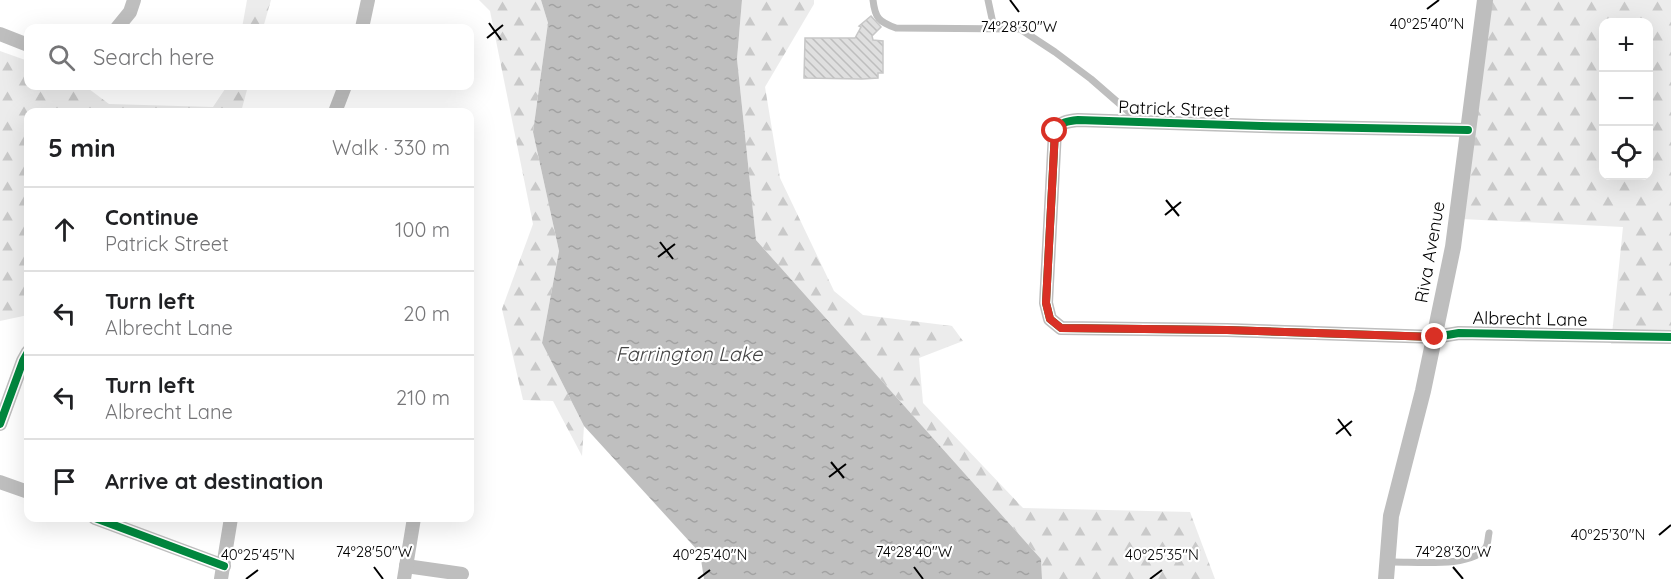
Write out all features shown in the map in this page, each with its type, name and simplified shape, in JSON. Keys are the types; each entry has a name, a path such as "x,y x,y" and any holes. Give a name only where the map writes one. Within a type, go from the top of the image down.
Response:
{"street":[{"path":"120,24 130,12 134,0"},
{"path":"363,24 368,0"},
{"name":"Riva Avenue","path":"1386,579 1391,516 1435,337 1453,247 1485,0"},
{"path":"0,34 24,43"},
{"path":"337,108 343,90"},
{"name":"Patrick Street","path":"1046,303 1055,131 1060,124 1068,121 1468,130"},
{"name":"Albrecht Lane","path":"1046,303 1050,319 1061,328 1227,330 1435,337 1459,333 1671,337"},
{"path":"0,424 24,358"},
{"path":"0,482 24,491"},
{"path":"104,522 222,573 230,522"},
{"path":"413,522 405,573 462,574"}],"lane":[{"path":"873,0 874,13 883,23 896,28 1020,29 1091,79 1141,123"},
{"path":"988,0 994,28"},
{"path":"1386,562 1461,561 1476,555 1486,547 1489,533"}],"green space":[{"path":"247,0 271,0 264,24 243,24"},
{"path":"479,0 541,0 548,23 533,132 559,251 542,343 584,426 582,456 553,401 523,400 502,309 533,224 490,11"},
{"path":"742,0 814,0 814,4 765,87 780,178 834,291 863,315 952,326 963,341 919,358 923,403 1023,508 1190,512 1215,579 1042,579 1041,559 756,240 737,59"},
{"path":"1489,0 1671,0 1671,344 1611,344 1623,227 1462,219"},
{"path":"0,51 24,60 24,90 90,90 109,104 213,107 224,90 247,90 242,108 24,108 24,316 0,321"}],"water":[{"name":"Farrington Lake","path":"541,0 742,0 737,59 756,240 1041,559 1042,579 704,579 700,553 584,426 542,343 559,251 533,132 548,23"}],"building":[{"path":"871,16 881,27 872,36 873,40 883,41 883,73 878,73 878,78 804,78 805,38 855,38 861,27 859,26"}],"cycle path":[{"path":"1468,130 1078,120 1065,122 1055,131 1046,303 1050,319 1061,328 1227,330 1435,337 1459,333 1671,337"},
{"path":"0,424 24,359"},
{"path":"106,522 224,566"}],"route":[{"path":"1055,131 1046,303 1050,319 1061,328 1227,330 1435,337"}]}
